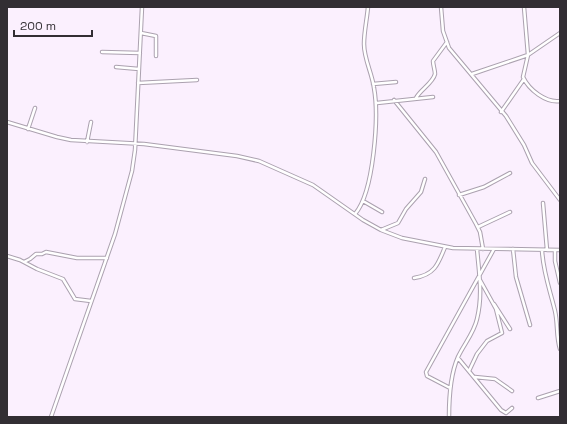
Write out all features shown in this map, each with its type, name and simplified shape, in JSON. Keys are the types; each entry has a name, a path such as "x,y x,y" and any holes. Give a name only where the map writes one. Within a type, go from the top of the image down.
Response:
{"street":[{"path":"51,417 115,234 132,171 142,7"},
{"path":"355,214 363,201 374,150 377,103 364,44 368,7"},
{"path":"441,7 443,31 449,48 472,74 515,129 532,164 560,200"},
{"path":"524,7 528,55 527,65 522,74 524,80 547,101 560,101"},
{"path":"472,74 528,55 560,33"},
{"path":"141,34 156,36 156,56"},
{"path":"416,98 420,91 434,78 435,73 433,61 447,42"},
{"path":"102,52 140,53"},
{"path":"116,67 139,69"},
{"path":"138,83 197,80"},
{"path":"501,112 524,80"},
{"path":"373,84 396,82"},
{"path":"377,103 433,97"},
{"path":"394,100 436,152 478,227 483,249"},
{"path":"28,129 35,108"},
{"path":"7,122 57,137 87,142 134,144 237,156 259,161 313,185 381,230 402,238 445,247 513,250 560,250"},
{"path":"87,142 91,122"},
{"path":"459,195 484,187 510,173"},
{"path":"381,230 398,223 406,209 421,192 425,179"},
{"path":"363,201 382,212"},
{"path":"543,204 547,250"},
{"path":"478,227 510,212"},
{"path":"414,278 430,273 435,267 445,247"},
{"path":"449,417 450,388 458,358 477,321 481,298 477,249"},
{"path":"450,388 427,376 426,372 480,278 494,249"},
{"path":"513,250 516,277 530,325"},
{"path":"542,250 544,274 555,312 556,334 560,349"},
{"path":"555,250 555,261 560,283"},
{"path":"23,262 36,254 46,252 77,258 107,258"},
{"path":"7,256 63,279 75,299 91,302"},
{"path":"469,371 477,354 487,341 502,333 496,309 480,278"},
{"path":"490,298 510,329"},
{"path":"458,358 503,412 509,412 512,408"},
{"path":"474,377 495,380 512,391"},
{"path":"538,398 560,391"}]}
